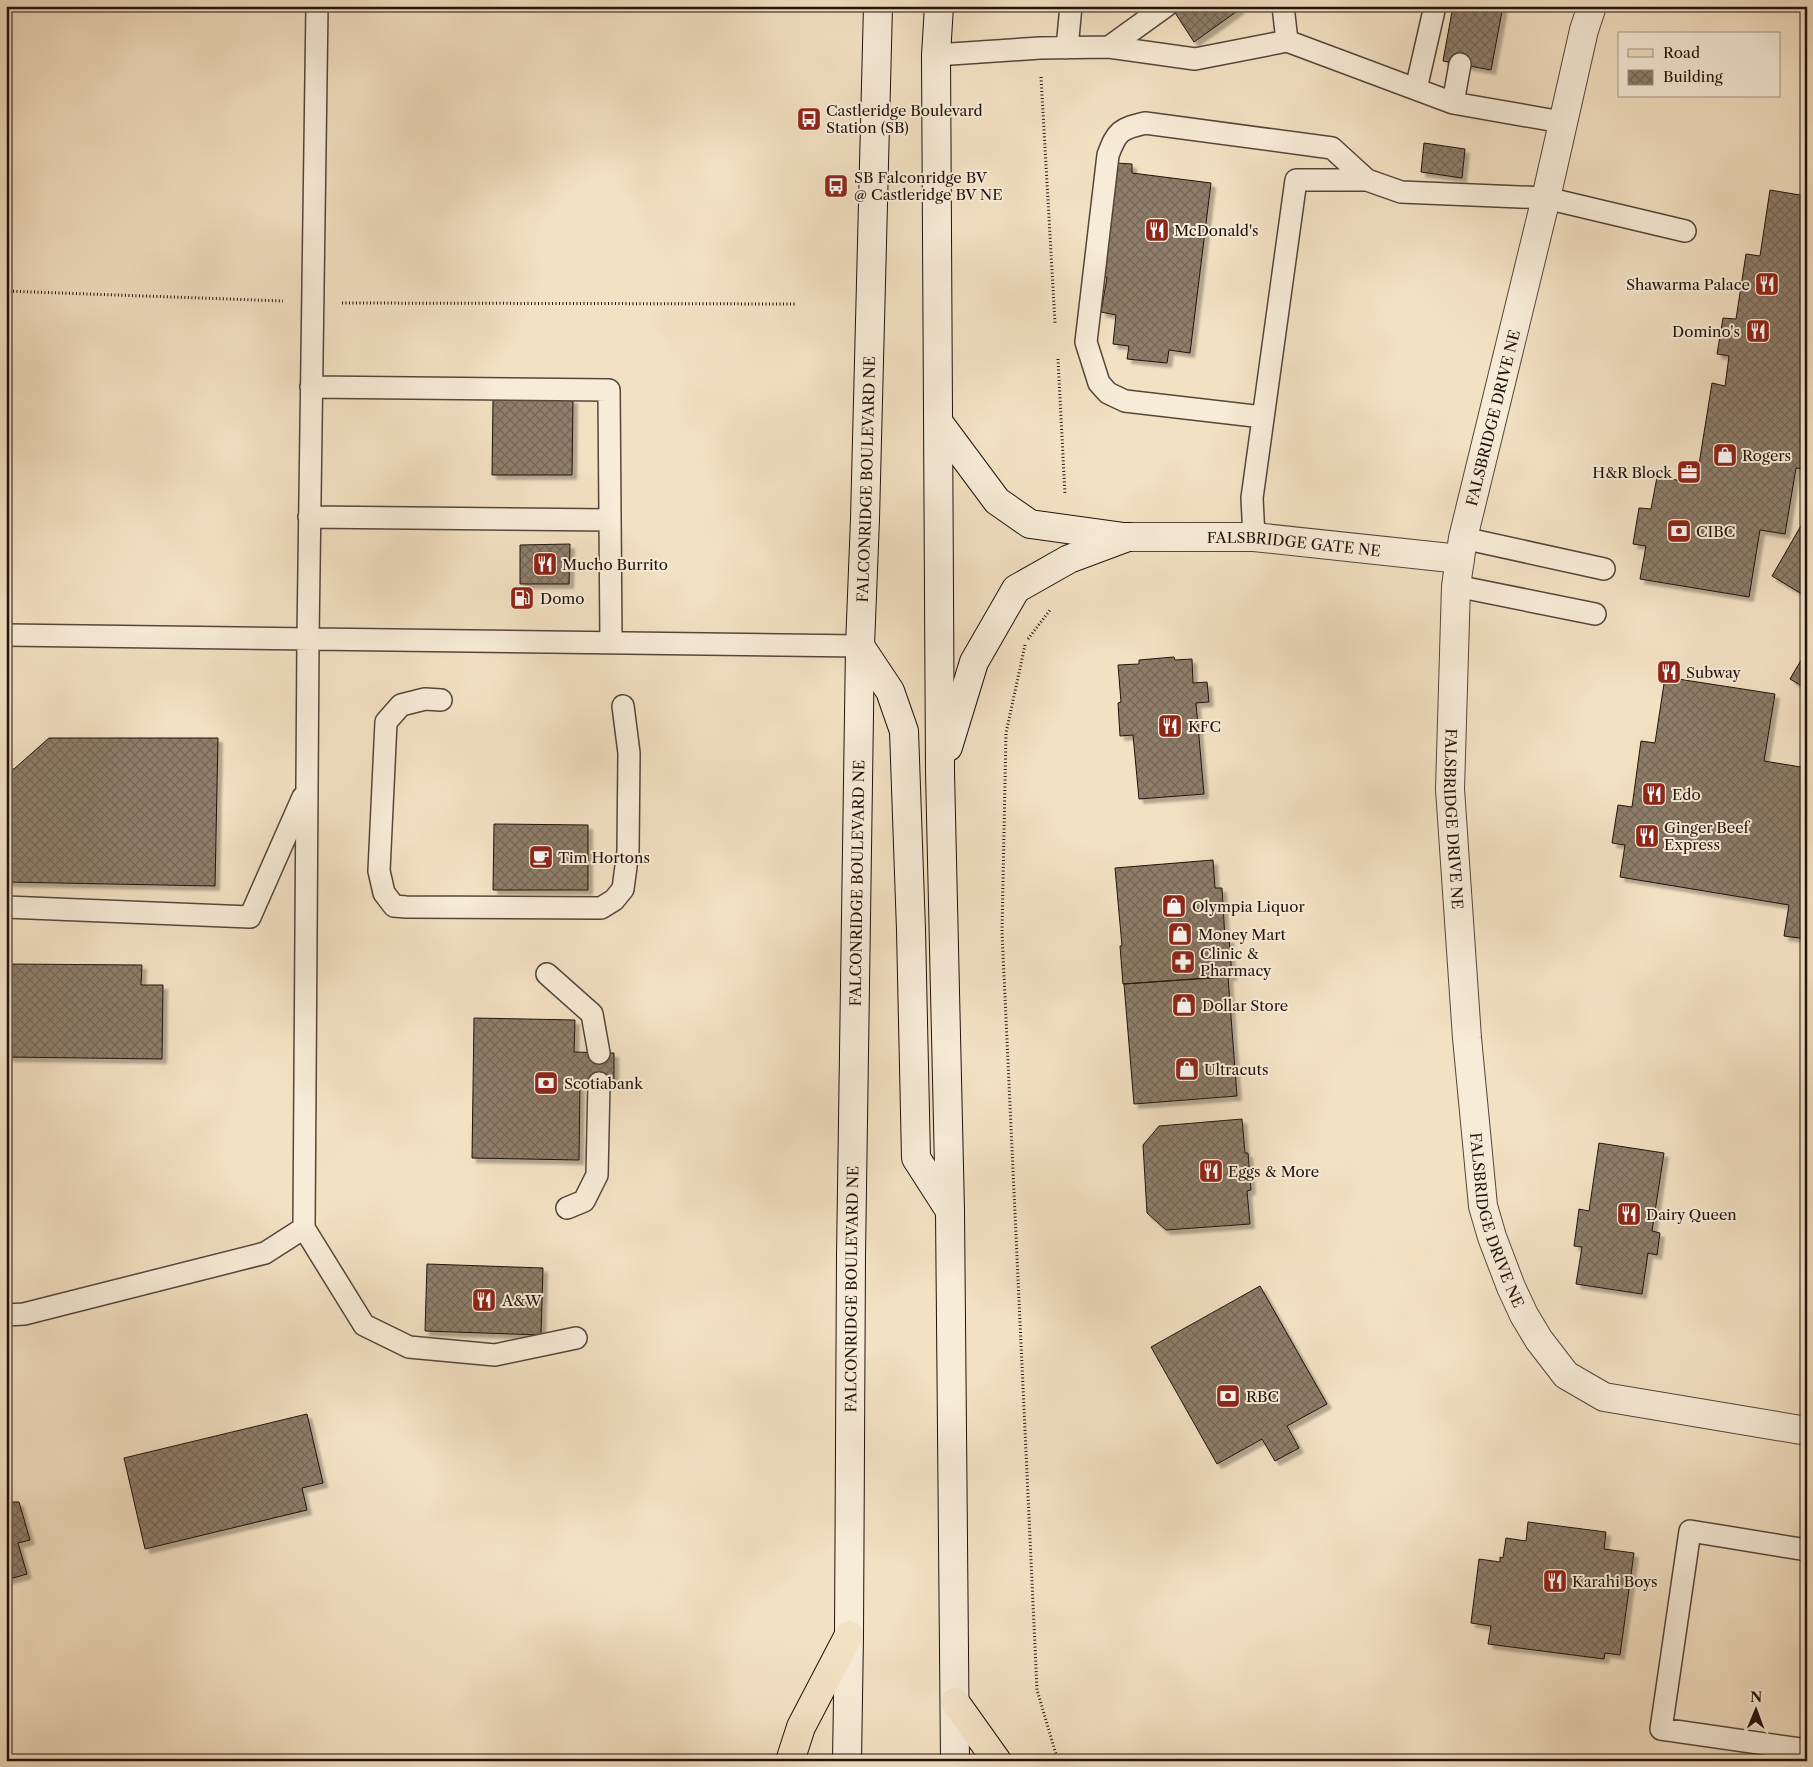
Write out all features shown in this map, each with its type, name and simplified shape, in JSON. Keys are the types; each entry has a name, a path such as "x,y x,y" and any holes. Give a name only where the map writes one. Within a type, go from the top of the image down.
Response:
{"main road":[{"name":"FALCONRIDGE BOULEVARD NE","path":"847,1761 850,1636 851,1256 860,646 878,6"},
{"path":"939,6 936,55 940,772 950,1210 956,1702 955,1761"},
{"name":"FALSBRIDGE DRIVE NE","path":"1592,6 1584,30 1562,122 1546,198 1462,549 1456,586 1450,790 1467,1038 1483,1206 1492,1237 1524,1315 1539,1340 1566,1375 1604,1397 1807,1431"},
{"path":"939,423 997,501 1030,524 1128,537"},
{"path":"940,772 974,662 1016,589 1069,559 1128,537"},
{"name":"FALSBRIDGE GATE NE","path":"1128,537 1254,537 1462,549"},
{"path":"860,646 890,692 904,732 916,1158 950,1210"},
{"path":"790,1761 801,1726 850,1636"},
{"path":"956,1702 997,1761"}],"lane":[{"path":"317,6 306,790 304,1228 364,1325 410,1347 495,1355 576,1338"},
{"path":"1067,48 1071,6"},
{"path":"1110,47 1166,6"},
{"path":"1283,6 1287,41"},
{"path":"1416,89 1435,6"},
{"path":"936,55 1040,48 1110,47 1195,59 1287,41 1453,102 1562,122"},
{"path":"1453,102 1460,64"},
{"path":"1263,417 1125,401 1108,393 1098,383 1086,342 1108,155 1115,136 1128,127 1145,123 1332,148 1367,180"},
{"path":"1254,537 1252,498 1296,180 1367,180 1401,192 1546,198 1686,232"},
{"path":"311,387 609,390 611,642"},
{"path":"309,517 609,520"},
{"path":"1462,549 1604,569"},
{"path":"1456,586 1595,614"},
{"path":"6,635 860,646"},
{"path":"441,700 425,699 401,705 386,722 379,871 384,893 394,906 601,908 614,900 623,889 628,851 629,753 623,706"},
{"path":"6,907 250,917 306,790"},
{"path":"547,974 592,1014 599,1053"},
{"path":"567,1208 584,1201 597,1175 599,1083"},
{"path":"6,1315 24,1314 265,1253 304,1228"},
{"path":"1807,1550 1690,1531 1660,1728 1807,1750"}],"path":[{"path":"1040,48 1056,325"},
{"path":"6,291 312,302 796,304"},
{"path":"1057,355 1066,503"},
{"path":"1053,606 1025,644 1006,733 1002,932 1037,1690 1058,1761"}],"building":[{"path":"1173,6 1237,6 1240,9 1194,42 1172,8"},
{"path":"1453,6 1503,6 1491,70 1443,61"},
{"path":"1424,143 1465,149 1462,178 1421,172"},
{"name":"McDonald's","path":"1116,163 1132,164 1132,173 1211,183 1190,353 1169,350 1167,363 1127,359 1129,346 1113,344 1116,315 1101,312 1107,277 1103,277"},
{"path":"1770,190 1806,196 1807,190 1807,469 1796,468 1785,534 1760,530 1749,597 1640,579 1646,546 1633,544 1639,508 1651,509 1657,477 1696,483 1712,383 1725,386 1729,356 1717,354 1723,318 1736,319 1746,254 1760,256"},
{"path":"493,398 573,399 572,475 492,475"},
{"path":"1807,518 1807,597 1772,576"},
{"name":"Mucho Burrito","path":"570,544 569,584 520,584 520,545"},
{"path":"1807,650 1807,689 1790,679"},
{"path":"1174,657 1175,660 1192,659 1193,683 1207,682 1209,702 1196,703 1204,794 1139,799 1133,735 1120,736 1118,703 1121,702 1118,665 1139,664 1139,660"},
{"path":"1665,677 1775,694 1764,761 1807,768 1807,939 1784,936 1789,905 1620,877 1625,845 1612,843 1618,805 1632,807 1641,741 1655,743"},
{"path":"49,738 218,738 215,886 6,882 6,769 14,769"},
{"name":"Tim Hortons","path":"494,824 588,825 588,890 493,890"},
{"path":"1213,860 1215,888 1222,888 1225,939 1229,938 1232,976 1123,984 1120,946 1122,946 1115,868"},
{"path":"6,964 142,965 141,985 163,985 162,1059 6,1057"},
{"path":"1228,977 1237,1096 1134,1104 1124,984"},
{"path":"474,1018 575,1020 574,1052 614,1053 614,1083 580,1082 579,1160 472,1158"},
{"path":"1242,1119 1245,1153 1248,1153 1251,1190 1247,1191 1250,1224 1166,1230 1147,1213 1143,1145 1159,1126"},
{"path":"1599,1143 1664,1153 1652,1231 1660,1233 1657,1255 1648,1253 1642,1294 1576,1284 1582,1247 1574,1246 1579,1209 1589,1211"},
{"name":"A&W","path":"427,1264 543,1268 541,1335 425,1331"},
{"path":"1260,1286 1327,1404 1287,1426 1299,1448 1275,1461 1262,1439 1217,1464 1151,1347"},
{"path":"307,1414 323,1483 302,1488 307,1510 145,1549 124,1458"},
{"path":"6,1502 19,1502 30,1540 18,1543 27,1574 6,1580"},
{"path":"1528,1522 1606,1532 1604,1549 1634,1553 1620,1655 1605,1653 1604,1659 1488,1644 1491,1626 1471,1623 1479,1559 1500,1562 1500,1557 1503,1558 1506,1538 1526,1541"}],"place":[{"name":"Castleridge Boulevard Station (SB)","path":"809,119"},
{"name":"SB Falconridge BV @ Castleridge BV NE","path":"836,186"},
{"name":"McDonald's","path":"1157,230"},
{"name":"Shawarma Palace","path":"1767,284"},
{"name":"Domino's","path":"1758,331"},
{"name":"Rogers","path":"1725,455"},
{"name":"H&R Block","path":"1689,472"},
{"name":"CIBC","path":"1679,531"},
{"name":"Mucho Burrito","path":"545,564"},
{"name":"Domo","path":"522,598"},
{"name":"Subway","path":"1669,672"},
{"name":"KFC","path":"1170,726"},
{"name":"Edo","path":"1654,794"},
{"name":"Ginger Beef Express","path":"1647,836"},
{"name":"Tim Hortons","path":"541,857"},
{"name":"Olympia Liquor","path":"1174,906"},
{"name":"Money Mart","path":"1180,934"},
{"name":"Clinic & Pharmacy","path":"1183,962"},
{"name":"Dollar Store","path":"1184,1005"},
{"name":"Ultracuts","path":"1187,1069"},
{"name":"Scotiabank","path":"546,1083"},
{"name":"Eggs & More","path":"1211,1171"},
{"name":"Dairy Queen","path":"1629,1214"},
{"name":"A&W","path":"484,1300"},
{"name":"RBC","path":"1228,1396"},
{"name":"Karahi Boys","path":"1555,1581"}]}
